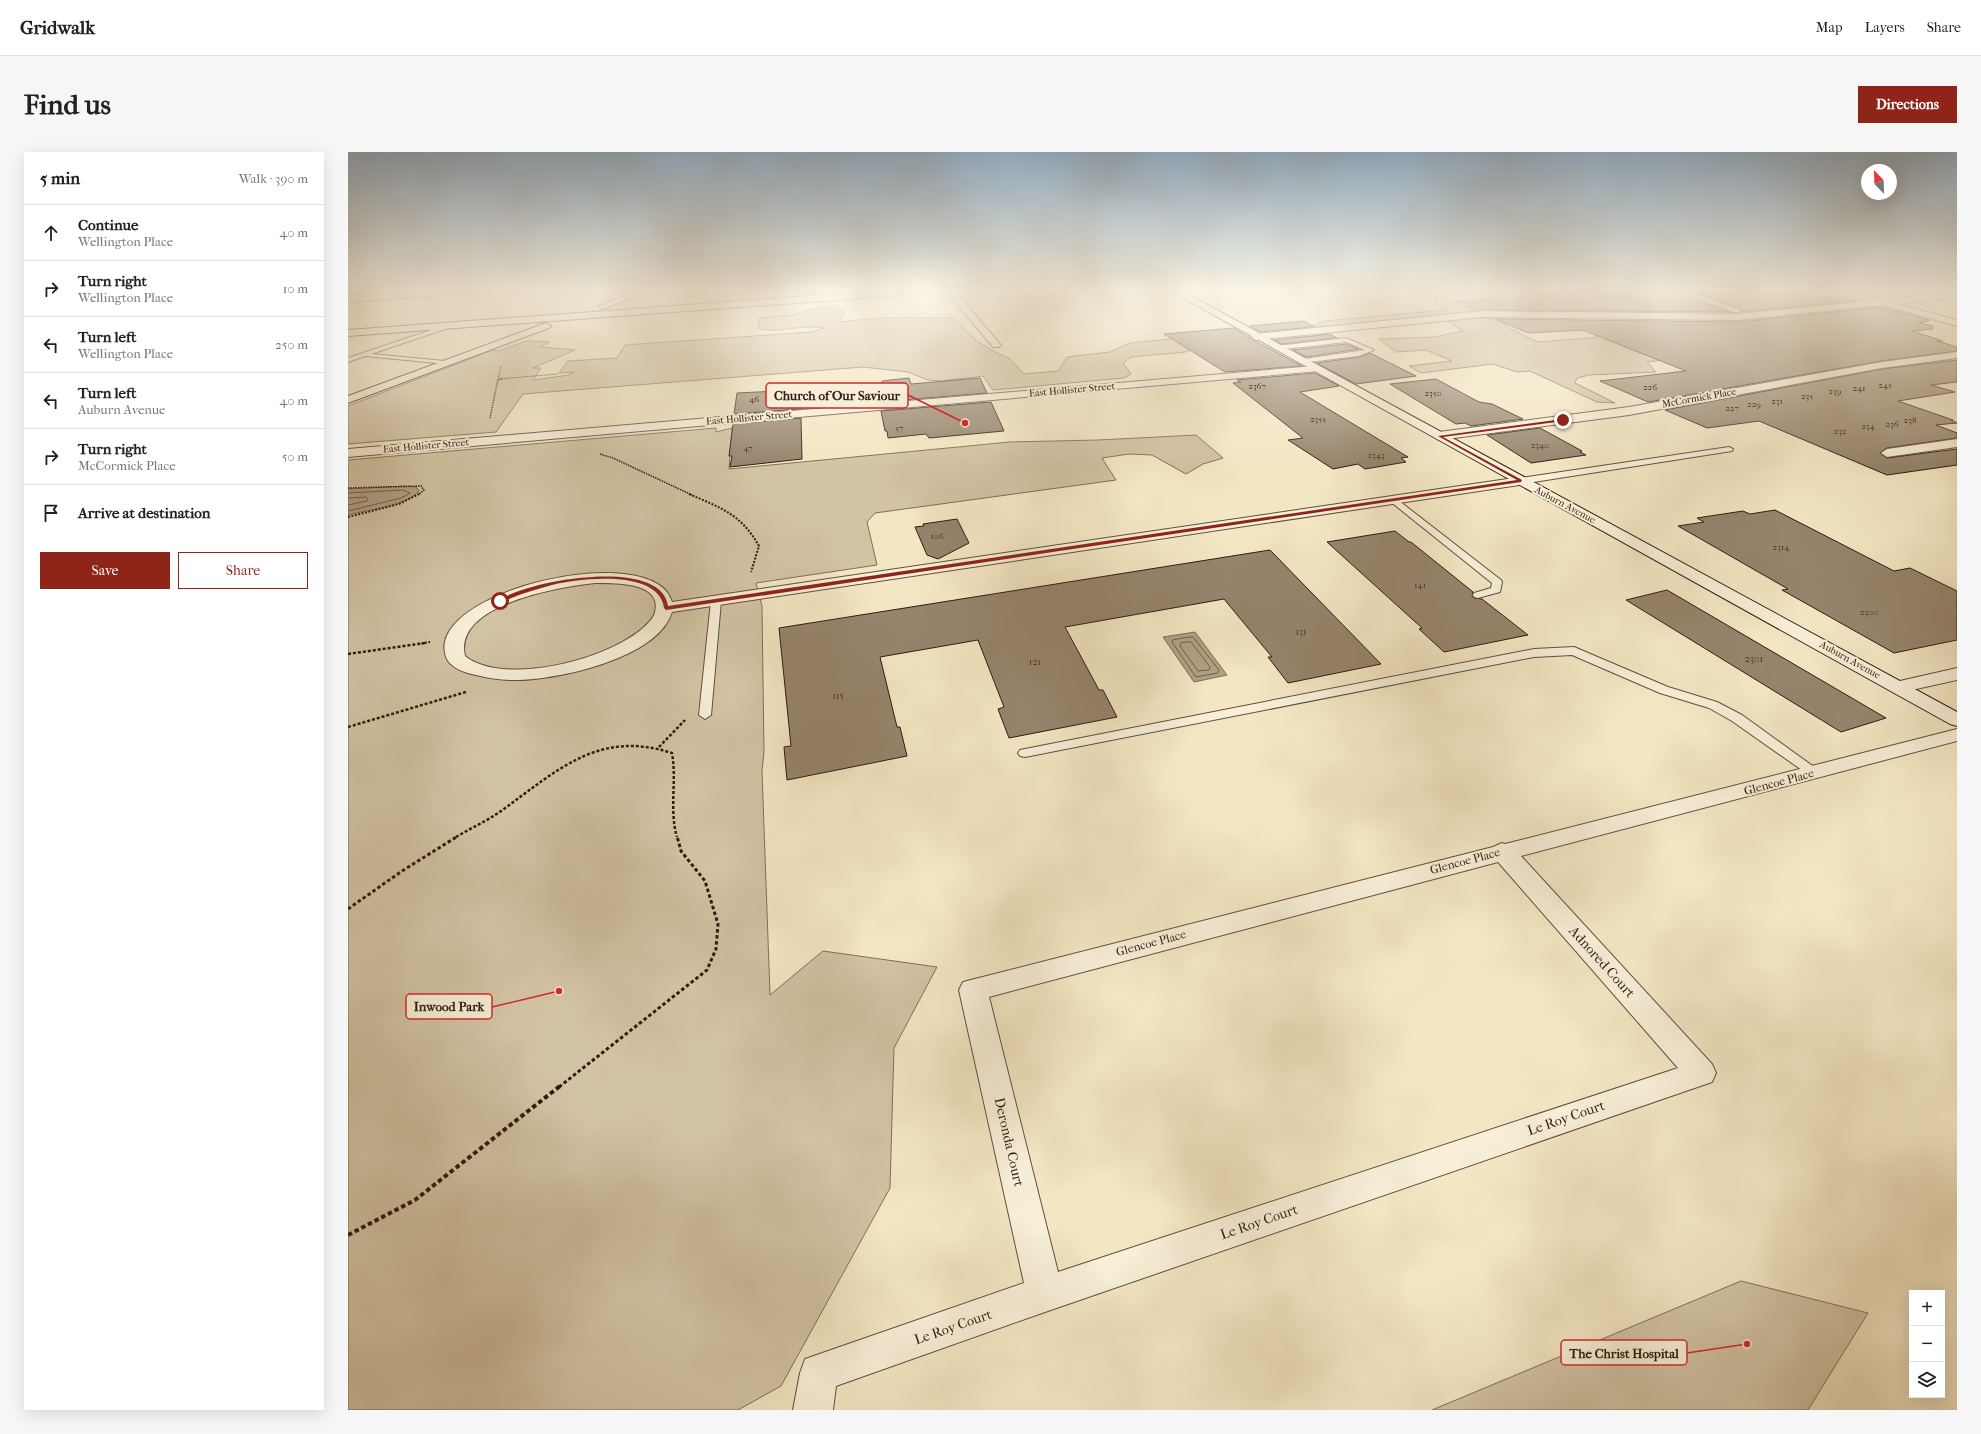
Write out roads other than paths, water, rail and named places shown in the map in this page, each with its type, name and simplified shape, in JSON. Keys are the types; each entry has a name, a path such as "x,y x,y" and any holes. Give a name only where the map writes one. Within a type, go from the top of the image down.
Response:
{"street":[{"path":"348,400 483,349"},
{"name":"Auburn Avenue","path":"1277,349 1957,720"},
{"name":"McCormick Place","path":"1439,436 1629,411 1882,364 1957,355"},
{"name":"East Hollister Street","path":"348,452 374,451 1315,369"},
{"path":"1887,454 1957,443"},
{"path":"1934,446 1957,455"},
{"path":"666,608 1521,481"},
{"path":"594,578 625,579 651,586 661,594 665,600 666,608 663,617 656,626 633,644 601,659 576,666 536,674 486,673 468,668 456,658 454,647 456,635 467,621 500,601 519,593 554,583 594,578"},
{"path":"1898,687 1957,674"},
{"name":"Glencoe Place","path":"973,990 1502,851 1957,735"},
{"name":"Adnored Court","path":"1502,851 1701,1073"},
{"name":"Deronda Court","path":"973,990 1045,1294"},
{"name":"Le Roy Court","path":"813,1410 819,1373 1045,1294 1701,1073"}],"lane":[{"path":"348,360 382,349"},
{"path":"1300,361 1359,354 1371,350 1368,349"},
{"path":"348,357 361,356 445,363"},
{"path":"1521,481 1729,449"},
{"path":"1394,500 1497,582 1496,590 1478,595"},
{"path":"705,715 716,601"},
{"path":"1025,752 1534,653 1574,651 1664,690 1713,704 1737,718 1814,772"}],"water":[{"path":"404,486 416,487 419,491 413,496 396,504 348,515 348,489"},
{"path":"1195,632 1227,675 1194,682 1163,637"}],"place":[{"name":"Church of Our Saviour","path":"965,423"},
{"name":"Inwood Park","path":"559,991"},
{"name":"The Christ Hospital","path":"1747,1344"}]}
